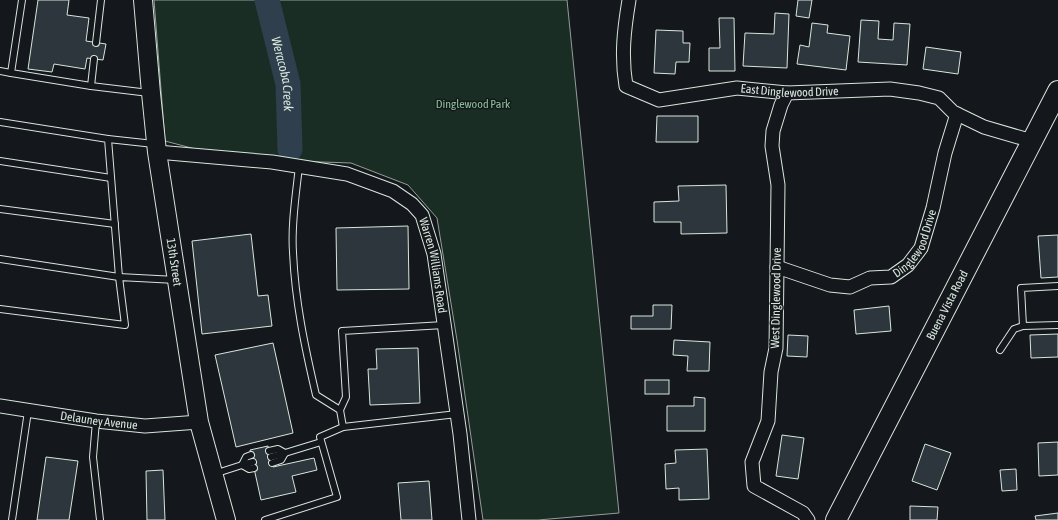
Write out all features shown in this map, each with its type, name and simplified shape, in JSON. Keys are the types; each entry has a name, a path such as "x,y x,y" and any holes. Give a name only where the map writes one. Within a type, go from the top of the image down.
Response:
{"main road":[{"name":"13th Street","path":"143,0 157,148 176,280 199,422 226,520"},
{"name":"Buena Vista Road","path":"836,520 1058,91"}],"street":[{"name":"East Dinglewood Drive","path":"629,0 624,29 623,66 626,86 659,100 737,88 787,93 890,88 939,98 957,114 984,127 1032,141"},
{"name":"West Dinglewood Drive","path":"787,93 781,105 773,130 772,146 778,185 776,348 771,372 768,421 752,462 754,486 803,512 808,520"},
{"name":"Dinglewood Drive","path":"776,267 830,285 850,287 870,278 891,277 908,265 923,242 933,208 945,153 957,114"},
{"name":"Warren Williams Road","path":"157,148 272,162 347,174 393,191 412,204 422,215 434,254 457,414 469,520"},
{"name":"Delauney Avenue","path":"0,406 96,421 145,426 199,422"}],"lane":[{"path":"11,73 22,0"},
{"path":"96,43 101,0"},
{"path":"91,86 94,59"},
{"path":"0,71 151,94"},
{"path":"0,122 157,148"},
{"path":"0,309 125,325 119,277 108,139"},
{"path":"0,161 111,178"},
{"path":"299,166 294,208 293,252 301,330 316,395 340,410"},
{"path":"0,209 115,224"},
{"path":"0,259 119,277 176,280"},
{"path":"1023,326 1021,288 1058,286"},
{"path":"343,427 340,410 346,397 342,331 444,325"},
{"path":"1000,350 1014,329 1023,326 1058,325"},
{"path":"12,520 28,411"},
{"path":"265,520 338,498 320,437 343,427 457,414"},
{"path":"96,421 93,457 100,520"},
{"path":"285,453 278,449 271,457 281,460 285,453 321,442"},
{"path":"213,474 242,465 246,457 253,462 249,469 242,465"}],"green space":[{"name":"Dinglewood Park","path":"154,0 567,0 619,513 538,520 483,520 457,340 437,218 408,185 351,163 233,159 165,141"}],"building":[{"path":"38,0 69,0 67,15 89,18 86,41 106,44 103,60 87,58 85,69 54,64 52,72 28,69"},
{"path":"798,0 812,0 809,18 796,16"},
{"path":"775,13 789,14 787,68 743,66 745,33 774,34"},
{"path":"719,18 734,18 735,71 709,71 709,48 720,48"},
{"path":"861,20 879,21 878,39 893,40 894,23 910,24 907,65 858,62"},
{"path":"812,23 828,25 827,33 850,36 846,70 797,64 800,45 809,47"},
{"path":"656,30 683,31 683,43 690,43 689,62 676,62 675,74 654,73"},
{"path":"926,47 961,52 958,74 923,69"},
{"path":"657,116 698,116 698,142 656,142"},
{"path":"726,185 727,233 681,234 681,222 654,222 654,202 679,201 678,186"},
{"path":"408,226 409,289 337,290 336,228"},
{"path":"251,234 258,296 268,295 272,326 202,334 192,241"},
{"path":"1058,235 1058,277 1041,278 1038,236"},
{"path":"653,305 672,305 671,329 631,329 631,316 653,316"},
{"path":"889,306 891,331 856,334 854,310"},
{"path":"1058,334 1058,357 1031,358 1030,335"},
{"path":"788,335 808,336 807,357 787,356"},
{"path":"674,340 710,342 709,371 687,371 688,356 673,355"},
{"path":"273,343 293,433 236,447 215,355"},
{"path":"418,348 420,403 370,405 368,369 377,369 376,349"},
{"path":"645,380 669,380 669,394 645,394"},
{"path":"694,397 705,398 705,431 667,431 667,406 694,406"},
{"path":"782,435 804,438 798,479 776,476"},
{"path":"1058,442 1058,475 1039,476 1038,443"},
{"path":"925,444 951,453 937,490 912,481"},
{"path":"268,446 273,467 314,458 317,470 292,476 296,492 261,500 250,450"},
{"path":"707,449 709,499 679,500 679,488 666,489 665,464 676,463 675,450"},
{"path":"46,457 78,461 69,520 37,520"},
{"path":"1016,469 1017,490 1002,491 1000,470"},
{"path":"163,470 165,520 147,520 146,471"},
{"path":"429,481 432,520 401,520 398,483"},
{"path":"910,506 938,507 937,520 910,520"},
{"path":"1058,513 1058,520 1036,520 1035,516"}],"waterway":[{"name":"Weracoba Creek","path":"267,0 288,84 290,149"}]}
